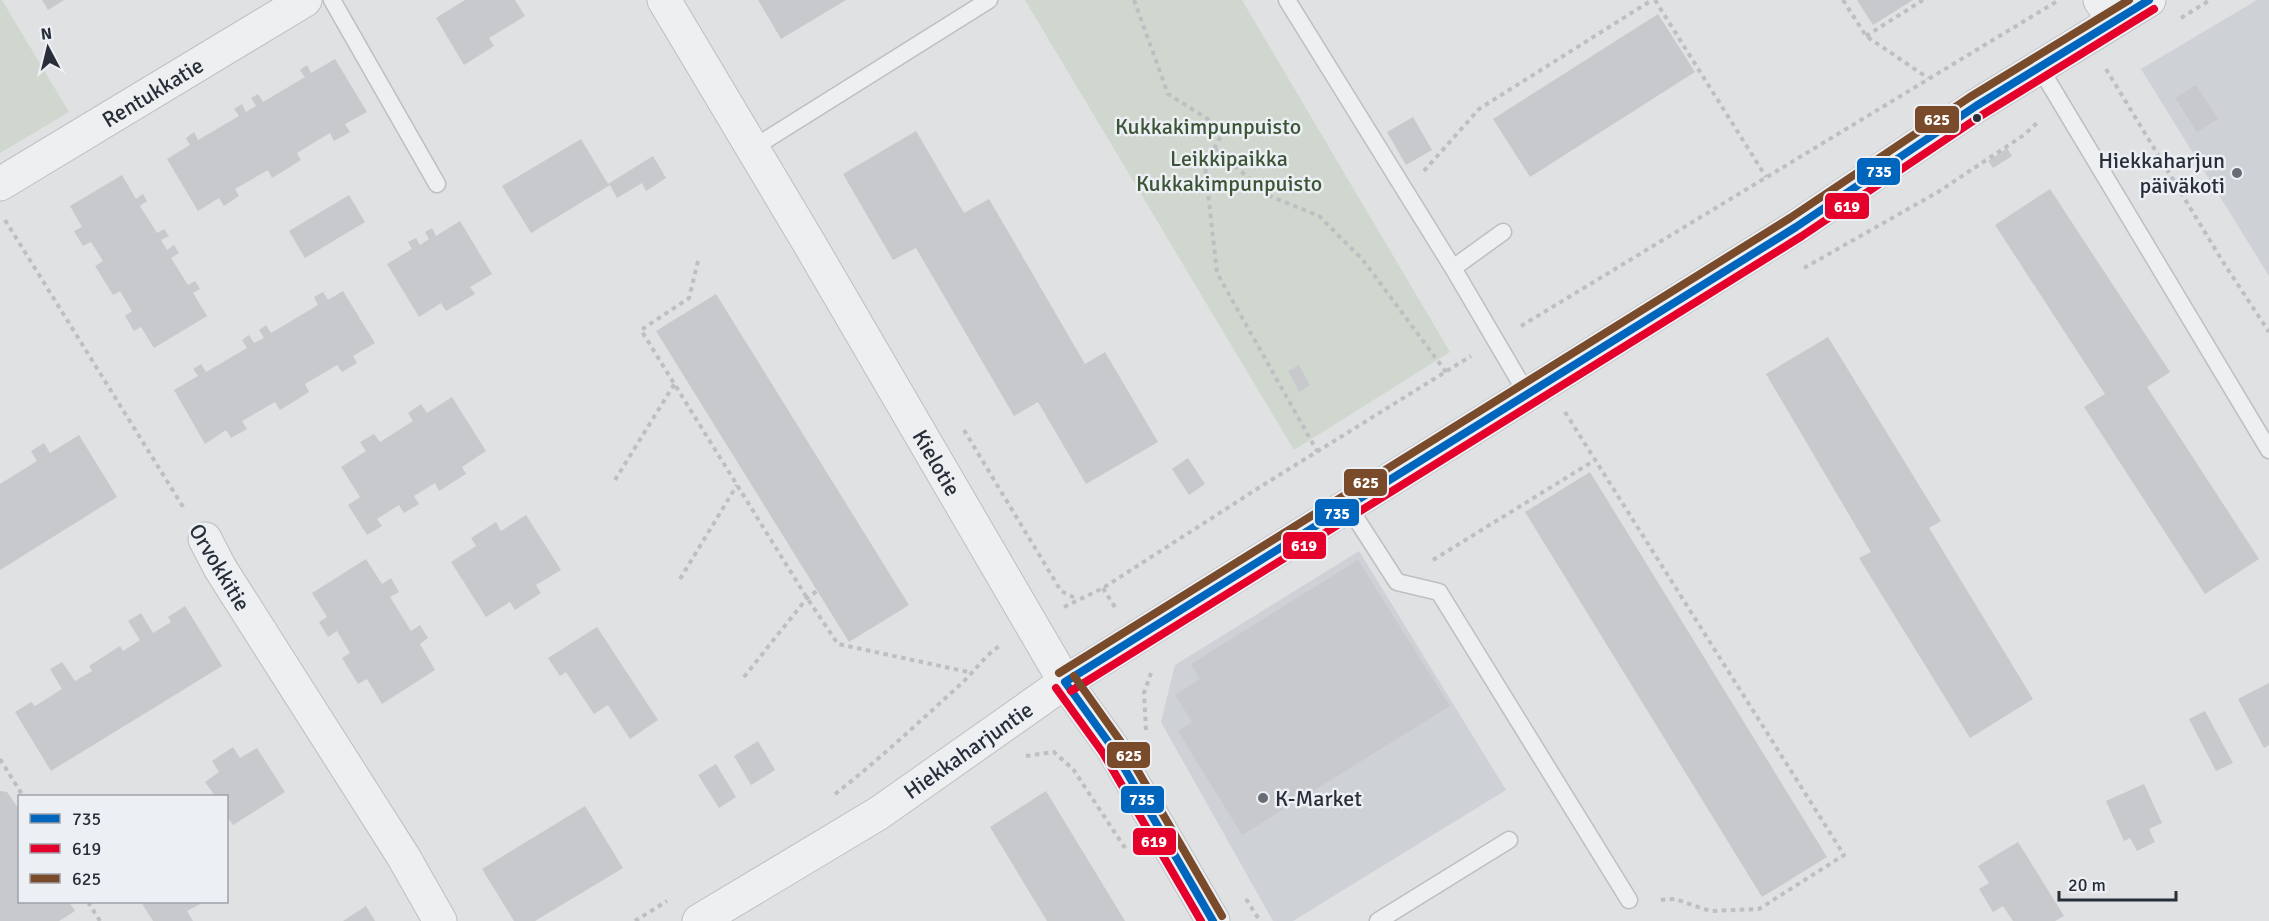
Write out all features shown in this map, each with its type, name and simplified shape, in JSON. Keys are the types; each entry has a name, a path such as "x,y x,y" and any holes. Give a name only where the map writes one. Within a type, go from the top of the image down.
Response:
{"street":[{"name":"Rentukkatie","path":"0,184 305,0"},
{"name":"Kielotie","path":"664,0 753,148 1031,627 1065,682 1112,747 1214,921"},
{"name":"Hiekkaharjuntie","path":"699,921 879,813 1065,682 1796,227 1976,106 2040,68 2107,11 2149,0"},
{"name":"Orvokkitie","path":"205,539 220,568 403,856 441,921"}],"lane":[{"path":"332,0 437,184"},
{"path":"753,148 989,0"},
{"path":"1287,0 1453,268 1527,394"},
{"path":"2040,68 2269,450"},
{"path":"1453,268 1503,232"},
{"path":"1348,506 1397,582 1439,592 1629,900"},
{"path":"1378,921 1509,840"}],"path":[{"path":"1134,0 1168,94 1208,119 1222,134 1205,166 1217,273 1317,451"},
{"path":"1405,193 1479,109 1653,0 1766,177"},
{"path":"1844,0 1866,36 1928,78"},
{"path":"1866,36 1923,0"},
{"path":"828,799 862,773 973,673 991,651 1078,599 1103,588 1317,451 2059,0"},
{"path":"2106,68 2223,262 2269,332"},
{"path":"1214,148 1270,196 1319,216 1363,260 1446,372"},
{"name":"Orvokkitie","path":"0,212 165,480 205,539"},
{"path":"698,261 689,298 641,330 807,598 838,644 973,673"},
{"path":"615,480 675,383"},
{"path":"1563,409 1844,855 1759,909 1710,911 1675,899 1629,900"},
{"path":"1397,582 1595,460"},
{"path":"680,579 737,485"},
{"path":"744,677 807,598 817,591"},
{"path":"0,759 22,795"},
{"path":"635,921 676,895"},
{"path":"89,903 100,921"}],"shaded area":[{"name":"Hiekkaharjun päiväkoti","path":"2257,0 2269,0 2269,276 2141,69"},
{"path":"1359,551 1506,790 1293,921 1273,921 1161,722 1175,665"}],"green space":[{"path":"0,0 69,112 0,153"},
{"name":"Kukkakimpunpuisto","path":"1025,0 1242,0 1450,352 1294,450"}],"building":[{"path":"42,0 64,0 48,10"},
{"path":"465,0 515,0 525,16 489,38 494,46 464,65 436,18"},
{"path":"758,0 846,0 781,39"},
{"path":"1857,0 1913,0 1873,25"},
{"path":"1658,14 1695,72 1530,177 1493,119"},
{"path":"335,59 367,112 345,124 350,132 334,141 330,133 297,153 301,160 272,178 268,170 235,189 239,196 224,206 219,198 198,211 167,159 190,145 186,138 194,132 198,140 239,116 234,109 242,104 246,112 256,106 251,98 258,94 263,102 305,77 300,70 307,65 311,73"},
{"path":"2196,85 2218,119 2197,132 2175,98"},
{"path":"1413,117 1432,150 1406,165 1387,132"},
{"path":"916,131 964,213 989,199 1085,364 1105,352 1158,442 1086,484 1038,402 1014,416 916,248 893,260 843,174"},
{"path":"581,139 608,184 653,156 666,178 646,191 642,183 617,198 610,185 531,233 502,186"},
{"path":"2007,148 2012,156 1993,168 1988,161"},
{"path":"122,175 136,199 143,194 147,201 140,206 157,233 164,229 169,236 161,240 167,250 174,245 179,253 171,258 188,285 195,281 200,289 193,293 207,316 154,348 141,327 134,331 125,316 132,311 120,291 113,295 95,266 103,261 91,242 83,246 74,231 82,227 70,206"},
{"path":"2050,189 2170,372 2147,387 2259,559 2205,594 2084,407 2105,394 1995,225"},
{"path":"349,195 365,222 305,258 289,231"},
{"path":"460,221 492,274 470,287 475,294 446,311 441,303 419,317 387,264 412,249 408,242 416,238 420,245 429,239 425,232 432,228 436,236"},
{"path":"343,291 375,343 353,356 357,363 342,372 337,365 305,384 309,392 280,410 275,402 242,421 247,429 231,438 226,430 205,444 174,390 198,376 193,369 201,364 206,372 247,348 242,340 249,335 254,343 264,338 259,330 266,325 271,333 318,305 314,297 323,292 328,300"},
{"path":"716,294 909,605 849,642 656,331"},
{"path":"1828,337 1941,521 1929,528 2033,699 1970,738 1859,558 1871,552 1766,374"},
{"path":"1299,365 1310,385 1299,392 1288,371"},
{"path":"452,397 486,451 462,467 466,474 439,491 435,483 414,496 419,504 404,513 399,505 377,519 382,526 367,535 348,505 360,497 341,467 366,451 360,442 374,434 380,442 413,421 408,413 421,404 427,413"},
{"path":"79,435 117,497 0,570 0,484 37,461 31,451 44,443 50,453"},
{"path":"1188,458 1205,484 1189,495 1172,469"},
{"path":"1590,472 1827,857 1762,897 1525,512"},
{"path":"526,515 561,570 536,585 541,593 515,610 510,602 486,617 451,562 476,546 471,538 496,522 501,531"},
{"path":"366,559 382,584 391,578 399,592 390,597 411,631 420,625 428,638 420,644 435,670 382,704 367,679 358,684 342,658 350,653 337,631 328,637 319,622 327,617 312,593"},
{"path":"1358,560 1450,706 1242,835 1178,731 1192,722 1175,695 1200,679 1191,664"},
{"path":"185,606 222,666 51,771 15,712 31,702 35,706 62,689 50,669 62,662 75,681 92,671 89,666 120,646 123,651 140,640 128,621 141,613 153,633 171,622 168,617"},
{"path":"597,627 658,720 630,739 608,705 594,714 566,672 560,676 548,658"},
{"path":"2269,683 2269,745 2264,748 2238,699"},
{"path":"2205,711 2233,763 2216,771 2189,719"},
{"path":"758,741 775,770 751,785 734,756"},
{"path":"233,747 240,758 257,748 285,792 233,825 228,818 228,795 214,795 205,782 219,772 212,761"},
{"path":"716,764 736,797 719,808 698,775"},
{"path":"2144,784 2162,823 2149,829 2155,842 2137,851 2130,838 2124,841 2106,801"},
{"path":"0,791 7,792 18,808 18,903 70,903 75,911 59,921 0,921"},
{"path":"1046,791 1125,921 1047,921 990,827"},
{"path":"585,806 623,868 535,921 514,921 482,869"},
{"path":"2018,842 2064,916 2055,921 2013,921 2003,906 1993,912 1979,889 1989,883 1978,866"},
{"path":"142,903 202,903 187,911 193,921 153,921"},
{"path":"366,906 375,921 343,921"}],"transit line":[{"name":"625","path":"1059,673 1790,218 1970,97 2129,0"},
{"name":"735","path":"1065,682 1796,227 1976,106 2149,0"},
{"name":"619","path":"1071,691 1802,236 1982,115 2154,9"},
{"name":"625","path":"1074,676 1121,742 1222,916"},
{"name":"735","path":"1065,682 1112,747 1213,921"},
{"name":"619","path":"1056,688 1103,753 1201,921"}],"place":[{"name":"Hiekkaharjun päiväkoti","path":"2237,173"},
{"name":"K-Market","path":"1263,798"}],"park label":[{"name":"Leikkipaikka Kukkakimpunpuisto","path":"1229,170"}]}
